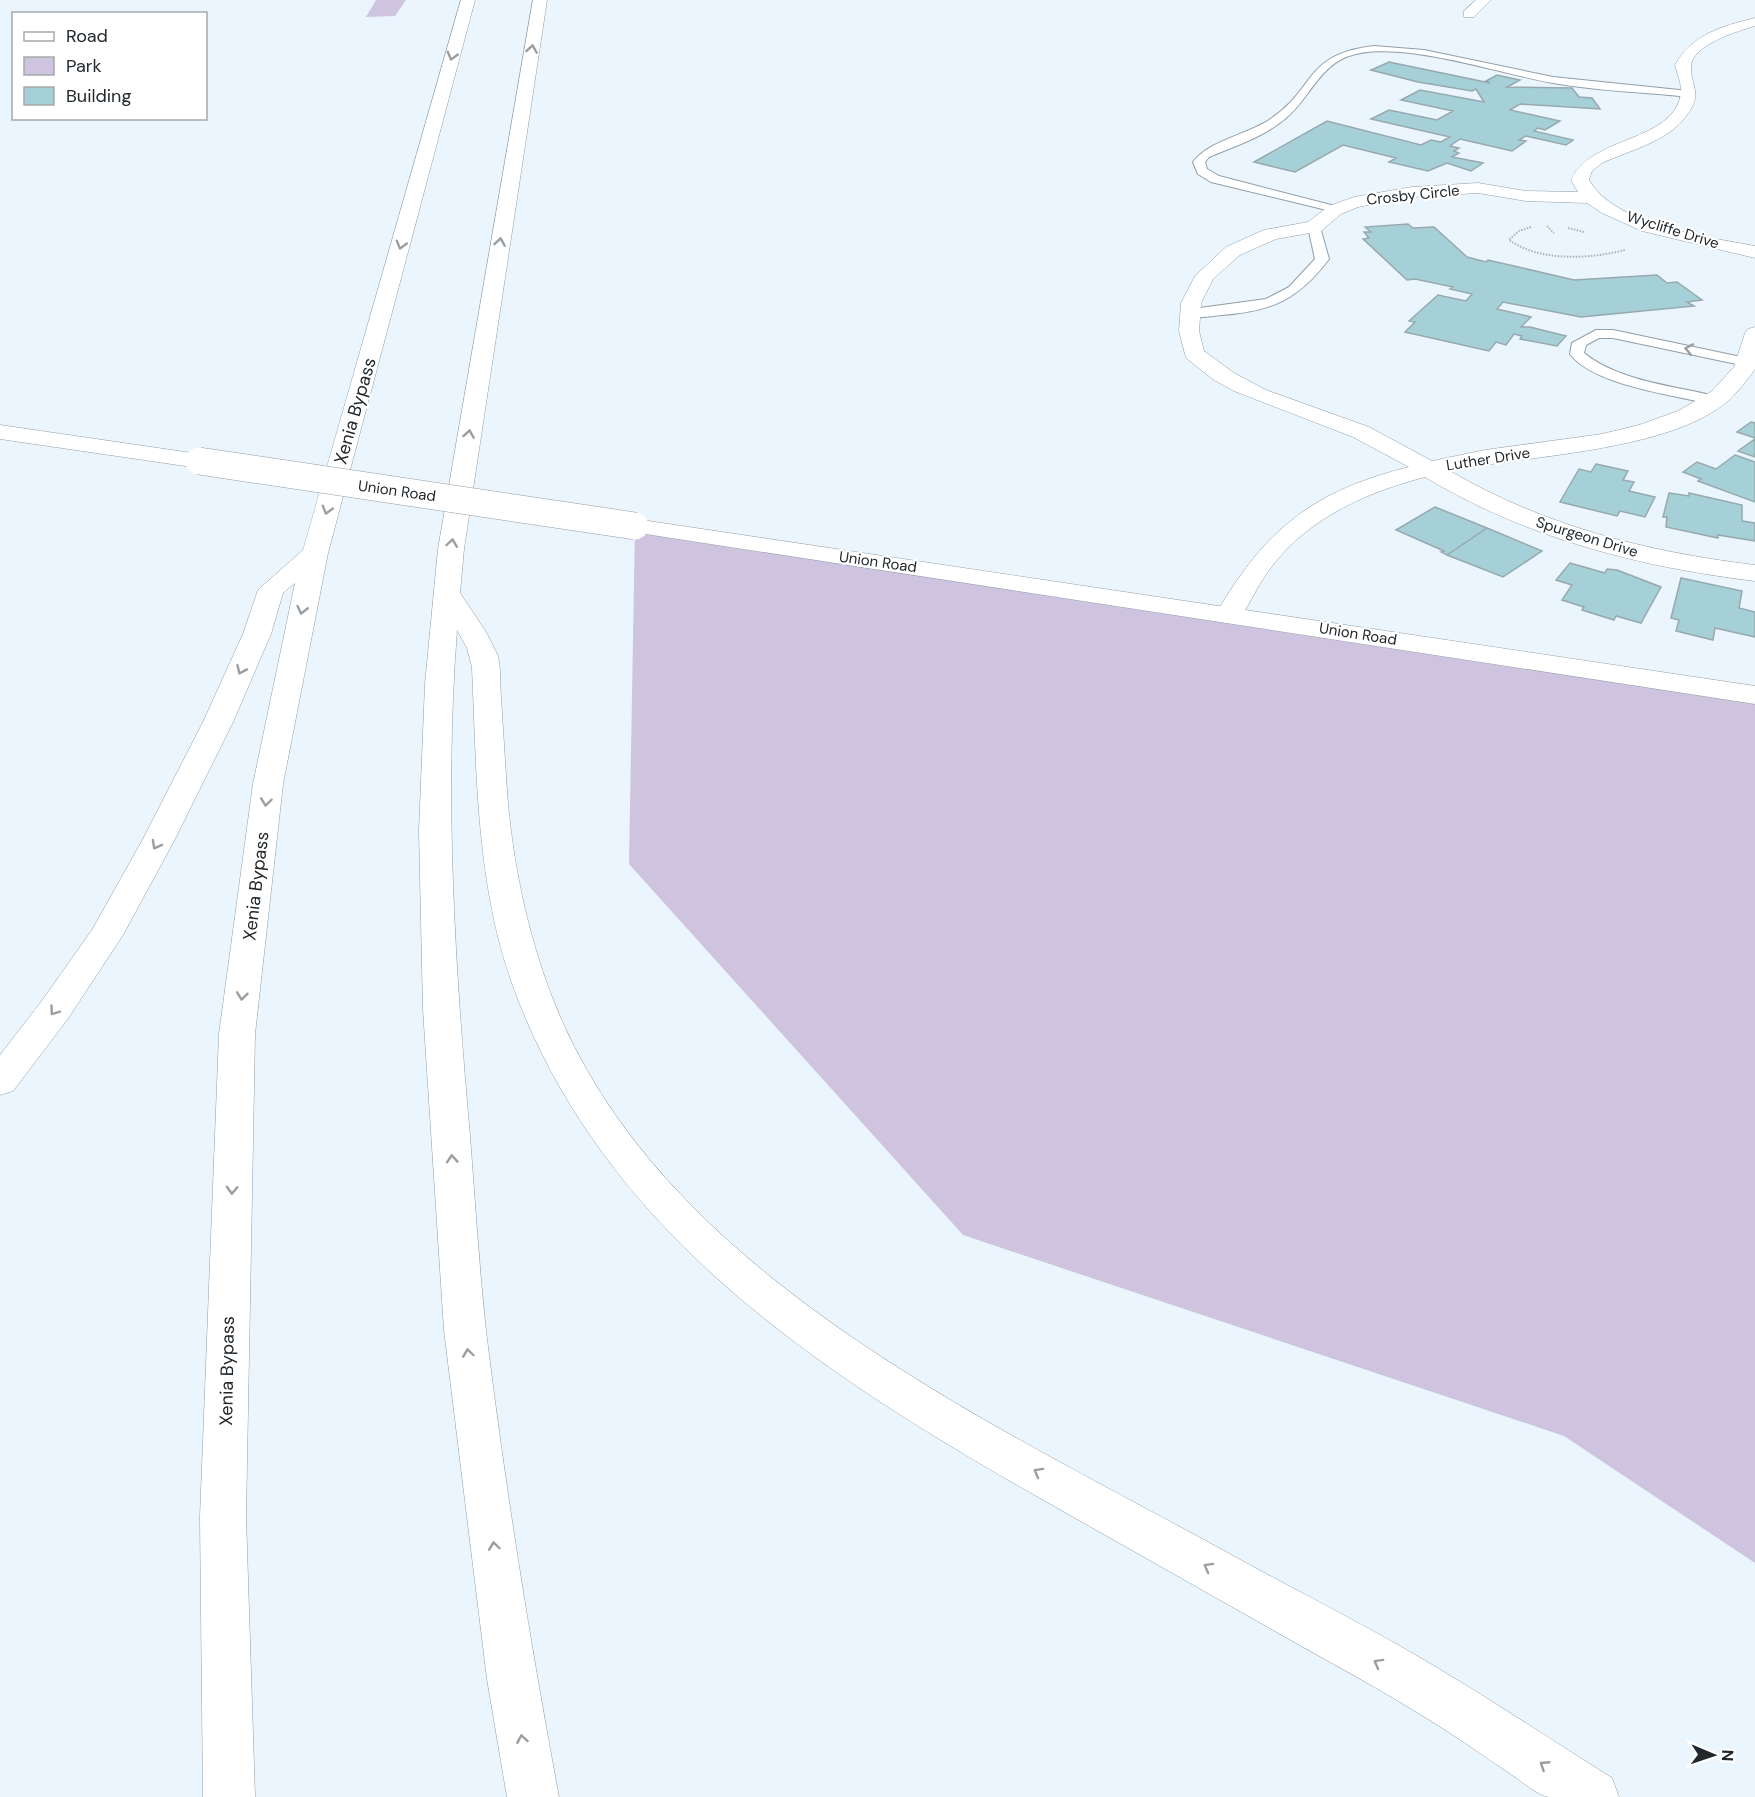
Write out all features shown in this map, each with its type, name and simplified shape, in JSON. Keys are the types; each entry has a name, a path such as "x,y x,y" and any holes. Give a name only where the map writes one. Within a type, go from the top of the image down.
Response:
{"main road":[{"name":"Xenia Bypass","path":"229,1797 223,1517 237,1034 268,784 315,553 468,0"},
{"path":"532,1797 512,1679 465,1330 441,1009 435,831 438,684 451,549 540,0"},
{"path":"1469,14 1484,0"},
{"path":"1591,198 1580,180 1586,166 1599,158 1658,133 1674,121 1685,107 1689,94 1683,65 1692,50 1722,33 1755,22"},
{"name":"Crosby Circle","path":"1431,468 1362,432 1279,402 1226,378 1194,353 1190,331 1191,303 1205,276 1233,251 1271,234 1314,227 1335,210 1354,202 1412,192 1478,188 1526,196 1591,198"},
{"name":"Wycliffe Drive","path":"1591,198 1656,228 1755,252"},
{"name":"Luther Drive","path":"1229,614 1253,570 1289,532 1342,499 1377,484 1431,468 1487,457 1614,439 1672,422 1714,400 1732,385 1746,362 1755,333"},
{"name":"Union Road","path":"0,432 1229,614 1755,695"},
{"name":"Spurgeon Drive","path":"1431,468 1492,504 1564,532 1647,555 1755,573"},
{"path":"0,1081 54,1011 106,935 154,849 223,711 257,634 271,590 315,553"},
{"path":"447,594 484,656 499,853 513,924 536,1001 559,1052 593,1112 628,1161 670,1210 736,1272 817,1336 886,1384 961,1429 1434,1694 1593,1797"}],"lane":[{"path":"1335,210 1215,179 1202,171 1199,162 1205,154 1275,121 1290,109 1309,81 1327,63 1355,51 1385,49 1554,80 1689,94"},
{"path":"1190,313 1238,308 1275,300 1293,291 1322,259 1314,227"},
{"path":"1714,400 1606,372 1584,362 1577,354 1579,344 1596,334 1613,334 1746,362"}],"path":[{"path":"1553,226 1530,227 1519,231 1509,240 1527,249 1585,257 1609,255 1624,250 1631,244"},
{"path":"1560,226 1587,232"}],"green space":[{"path":"376,0 406,0 395,16 366,17"},
{"path":"635,526 1755,696 1755,1563 1564,1436 963,1235 629,864"}],"building":[{"path":"1389,62 1490,83 1486,81 1497,75 1520,80 1507,87 1572,88 1579,97 1592,98 1600,109 1520,104 1510,110 1560,121 1545,130 1538,128 1534,131 1573,140 1566,145 1526,136 1519,140 1526,141 1512,151 1460,139 1450,146 1459,148 1454,151 1459,153 1452,157 1483,163 1471,171 1447,163 1428,171 1389,162 1396,158 1343,145 1295,172 1254,162 1327,121 1421,145 1431,140 1441,142 1450,137 1371,119 1389,110 1437,120 1453,111 1401,100 1420,90 1484,102 1476,89 1472,91 1418,82 1371,70"},
{"path":"1408,224 1413,228 1434,227 1467,257 1486,262 1488,260 1574,280 1657,275 1667,283 1677,282 1702,300 1687,302 1694,306 1581,317 1503,302 1497,309 1531,317 1521,327 1566,336 1557,346 1520,339 1522,336 1514,334 1506,345 1496,342 1489,351 1405,332 1415,322 1409,321 1438,295 1466,301 1472,294 1450,289 1453,287 1415,279 1407,280 1363,239 1369,238 1364,232 1371,232 1365,227"},
{"path":"1751,422 1755,423 1755,438 1737,432"},
{"path":"1755,439 1755,457 1738,451"},
{"path":"1735,455 1755,462 1755,502 1698,481 1701,479 1683,472 1697,462 1716,469"},
{"path":"1596,464 1628,471 1623,480 1634,482 1629,491 1655,497 1645,517 1620,511 1617,516 1560,502 1579,469 1591,472"},
{"path":"1669,493 1689,496 1689,493 1742,505 1742,521 1755,523 1755,541 1718,535 1718,538 1666,527 1667,517 1663,517"},
{"path":"1435,507 1487,528 1447,555 1441,552 1444,551 1396,530"},
{"path":"1487,528 1542,551 1503,577 1447,555"},
{"path":"1570,563 1605,573 1607,569 1617,570 1661,587 1641,623 1616,616 1614,620 1582,610 1584,607 1562,600 1572,585 1556,580"},
{"path":"1681,578 1742,591 1739,608 1755,612 1755,637 1715,628 1713,640 1676,631 1679,620 1671,618"}]}
